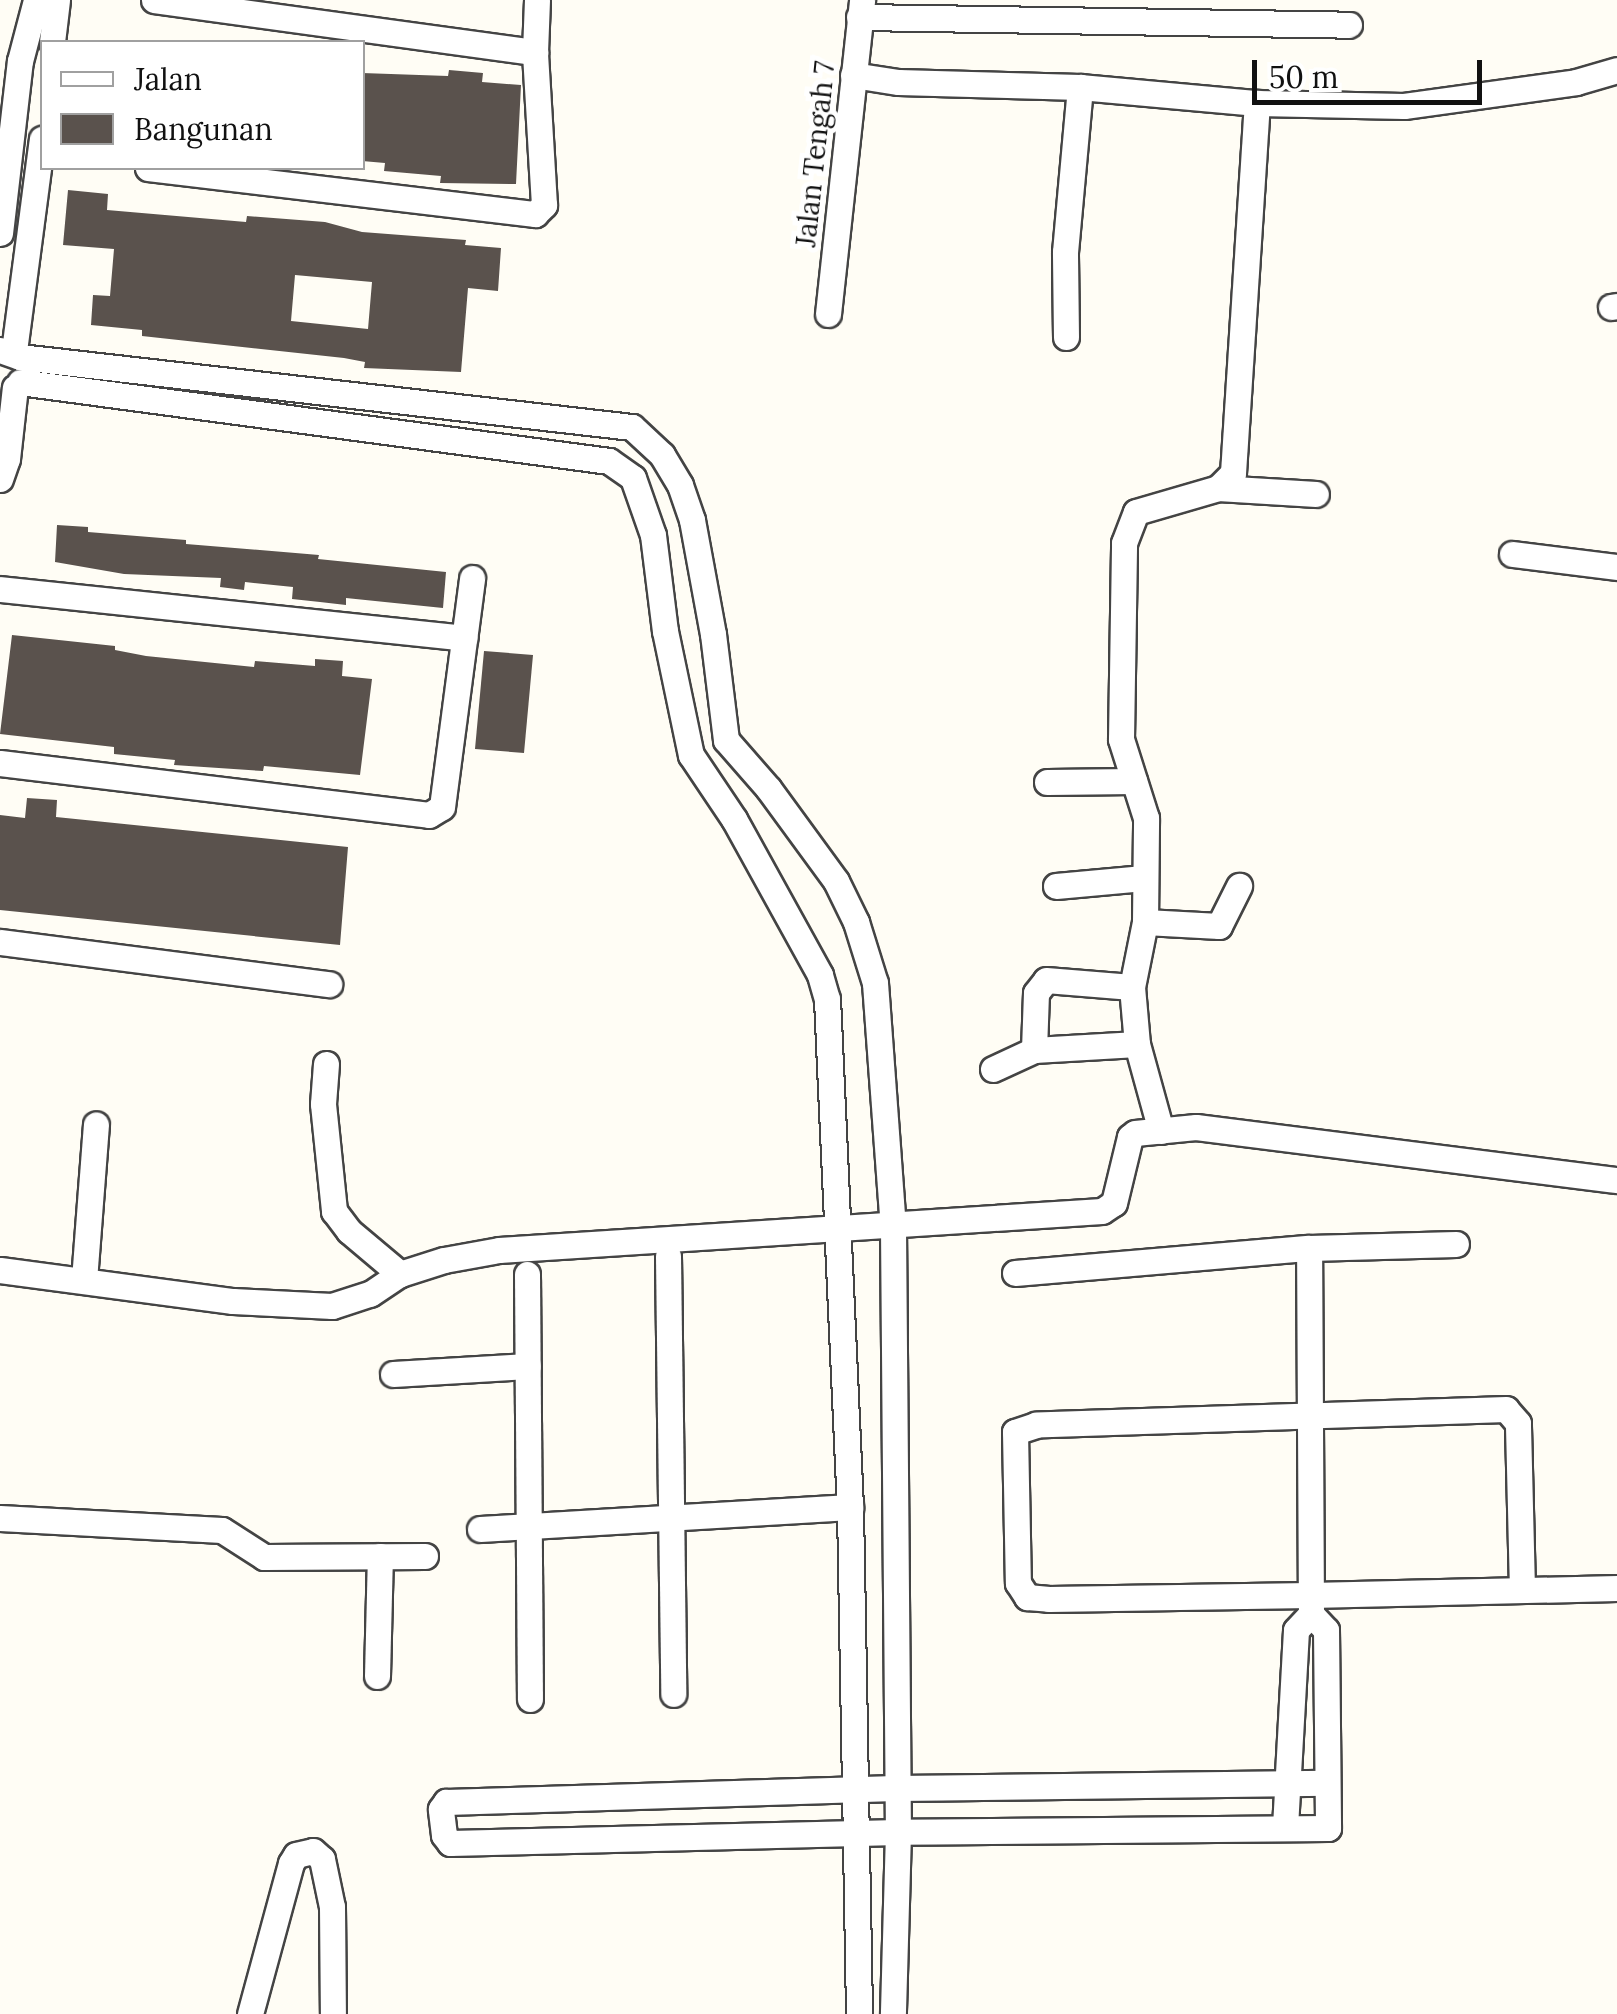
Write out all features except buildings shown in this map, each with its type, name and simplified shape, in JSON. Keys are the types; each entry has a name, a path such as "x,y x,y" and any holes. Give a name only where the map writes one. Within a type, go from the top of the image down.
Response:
{"street":[{"path":"0,233 10,60 36,0"},
{"path":"52,40 57,0"},
{"path":"154,0 536,52"},
{"path":"165,170 535,214 544,205 537,0"},
{"path":"860,8 1164,12 1349,24"},
{"name":"Jalan Tengah 7","path":"828,314 860,8"},
{"path":"853,74 898,82 1080,87 1257,103 1404,106 1576,82 1617,70"},
{"path":"1066,337 1065,252 1080,87"},
{"path":"1218,488 1234,474 1257,103"},
{"path":"5,150 40,149"},
{"path":"0,480 7,459 11,369 40,163"},
{"path":"11,369 632,426 662,455 680,484 692,520 726,740 768,788 836,881 868,954 876,983 894,1228 898,1832 893,2014"},
{"path":"11,369 608,461 634,478 653,535 665,632 691,756 734,819 820,975 828,999 850,1507 859,2014"},
{"path":"1161,1131 1137,1044 1132,987 1145,922 1146,818 1121,739 1124,543 1136,512 1218,488 1316,494"},
{"path":"1512,554 1617,567"},
{"path":"0,763 429,815 442,807 472,578"},
{"path":"0,589 464,638"},
{"path":"691,756 726,740"},
{"path":"1047,782 1134,781"},
{"path":"1056,886 1144,878"},
{"path":"1145,922 1219,926 1239,886"},
{"path":"0,942 329,984"},
{"path":"1034,1050 1036,993 1046,980 1132,987"},
{"path":"993,1069 1034,1050 1137,1044"},
{"path":"326,1064 324,1104 334,1211 349,1231 400,1274"},
{"path":"84,1280 96,1124"},
{"path":"0,1270 233,1301 332,1306 370,1294 400,1274 444,1260 498,1250 838,1232 1102,1212 1114,1202 1130,1137 1196,1127 1617,1180"},
{"path":"1015,1273 1309,1248 1456,1244"},
{"path":"1285,1828 1296,1630 1310,1604 1313,1416 1309,1248"},
{"path":"668,1256 672,1694"},
{"path":"527,1274 530,1699"},
{"path":"393,1374 528,1366"},
{"path":"1522,1590 1518,1423 1511,1410 1036,1425 1015,1432 1018,1583 1027,1598 1310,1604 1617,1588"},
{"path":"480,1529 850,1507"},
{"path":"0,1518 222,1530 264,1557 425,1556"},
{"path":"377,1676 380,1556"},
{"path":"1310,1604 1326,1630 1328,1828 898,1832 450,1844 446,1841 441,1809 446,1802 895,1788 1327,1783"},
{"path":"1289,1744 1327,1747"},
{"path":"250,2014 291,1862 296,1856 313,1851 322,1858 332,1907 333,2014"}]}
